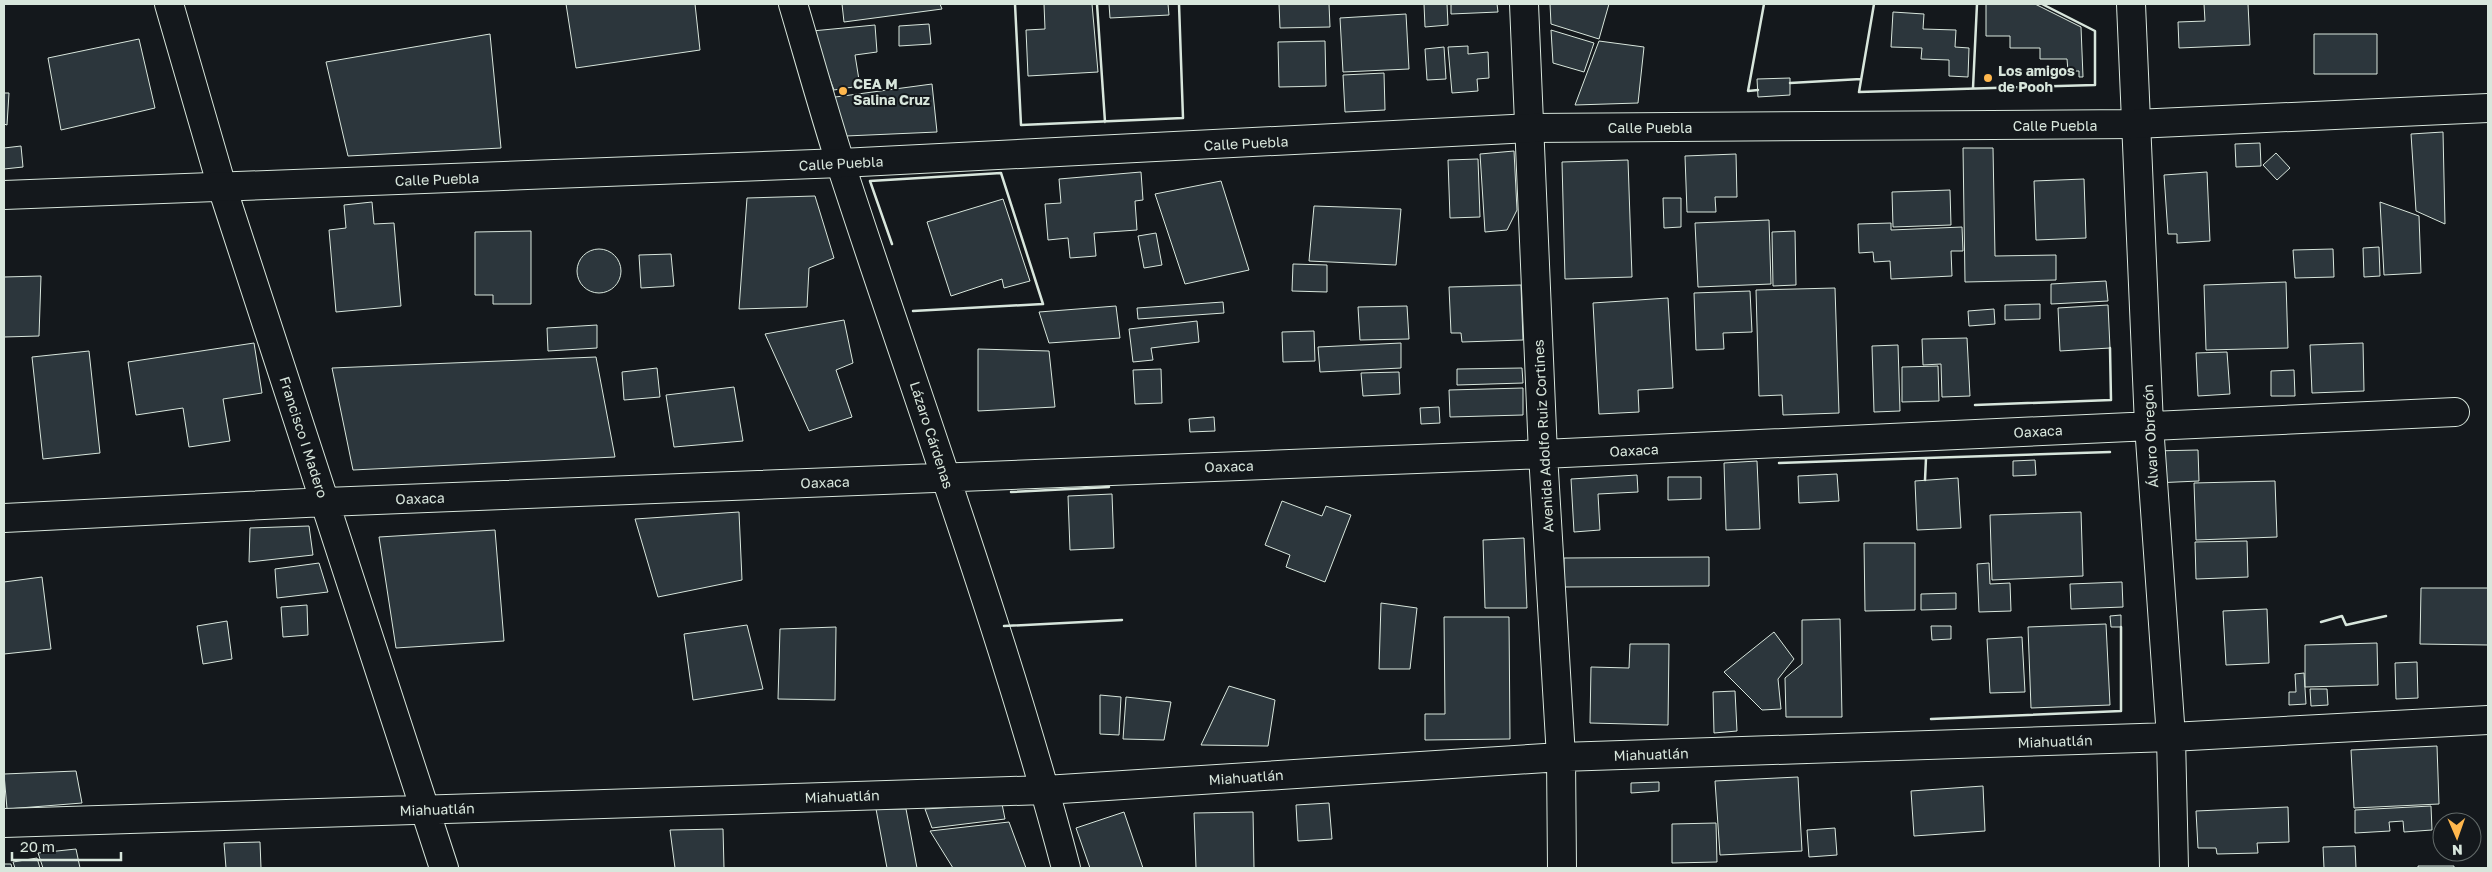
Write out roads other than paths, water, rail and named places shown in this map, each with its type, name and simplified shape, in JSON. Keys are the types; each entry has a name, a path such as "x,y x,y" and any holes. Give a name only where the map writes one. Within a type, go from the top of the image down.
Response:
{"street":[{"name":"Francisco I Madero","path":"169,4 222,187 444,868"},
{"name":"Lázaro Cárdenas","path":"793,4 840,164 946,476 1045,790 1066,868"},
{"name":"Avenida Adolfo Ruiz Cortines","path":"1524,4 1543,454 1561,757 1562,868"},
{"name":"Álvaro Obregón","path":"2131,4 2149,425 2170,737 2174,868"},
{"name":"Calle Puebla","path":"4,195 840,164 1530,128 2135,124 2488,108"},
{"name":"Oaxaca","path":"4,518 326,502 946,476 1543,454 2455,412"},
{"name":"Miahuatlán","path":"4,823 1045,790 1561,757 2170,737 2488,720"}],"place":[{"name":"Los amigos de Pooh","path":"1988,78"},
{"name":"CEA M Salina Cruz","path":"843,91"}]}
